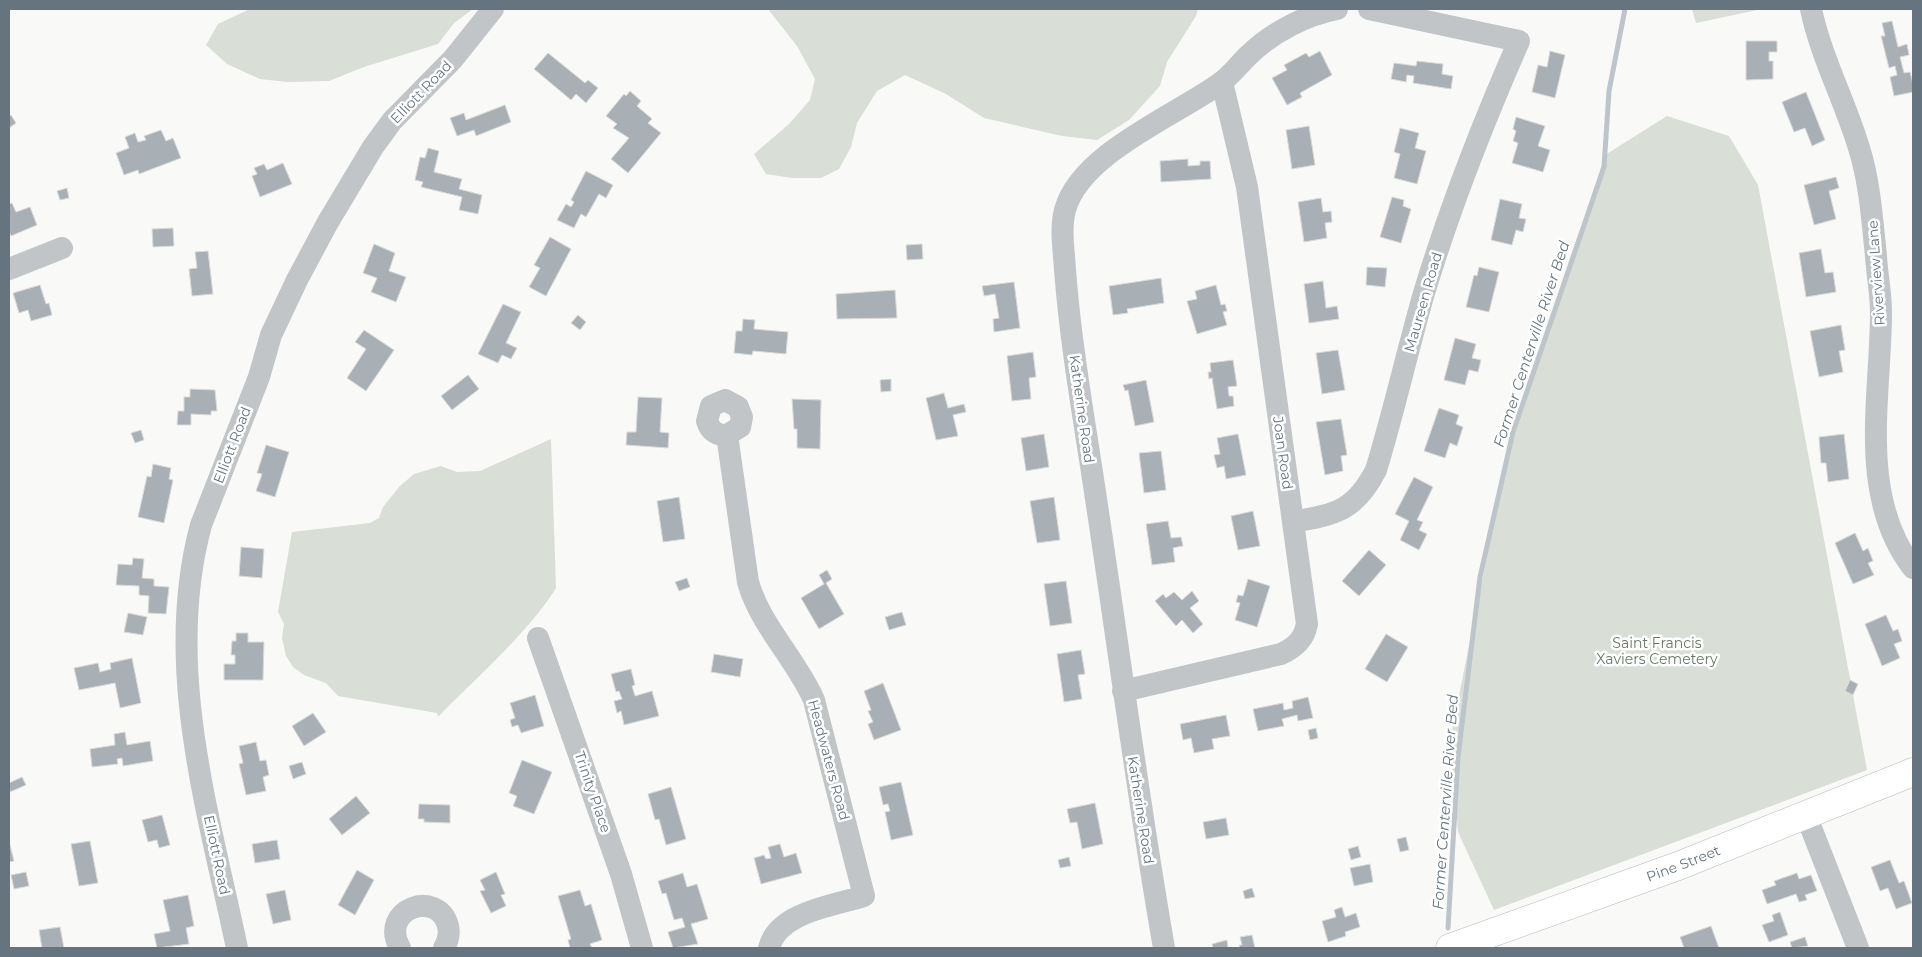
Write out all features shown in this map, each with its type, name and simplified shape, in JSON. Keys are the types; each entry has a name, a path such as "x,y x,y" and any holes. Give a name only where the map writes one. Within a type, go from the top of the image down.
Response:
{"main road":[{"name":"Pine Street","path":"1450,948 1669,869 1913,772"}],"street":[{"name":"Elliott Road","path":"237,948 203,786 187,692 189,587 201,525 258,377 271,335 297,280 328,222 368,154 392,121 453,60 493,9"},
{"name":"Katherine Road","path":"1164,948 1148,856 1078,386 1067,287 1063,222 1072,193 1085,176 1105,156 1222,82 1248,55 1267,40 1306,18 1337,9"},
{"name":"Maureen Road","path":"1293,522 1330,515 1348,507 1364,492 1376,470 1424,294 1446,227 1486,116 1519,40 1369,9"},
{"name":"Riverview Lane","path":"1811,9 1820,45 1854,132 1868,182 1881,310 1877,472 1882,502 1891,530 1904,556 1913,568"},
{"name":"Joan Road","path":"1123,691 1273,656 1290,650 1300,641 1305,632 1307,615 1247,187 1222,82"},
{"path":"9,269 62,248"},
{"name":"Headwaters Road","path":"727,435 731,476 751,594 804,678 814,700 864,896 794,918 776,931 769,948"},
{"name":"Trinity Place","path":"538,638 618,866 642,948"},
{"path":"1806,814 1858,948"},
{"path":"393,947 396,924 403,913 414,907 427,906 439,911 446,921 449,933 444,948"}],"green space":[{"path":"250,9 473,9 454,23 438,44 364,67 329,81 287,82 260,79 227,64 206,45 218,24"},
{"path":"768,9 1198,9 1196,16 1167,62 1160,86 1129,120 1097,140 1062,136 984,118 946,94 905,75 877,91 857,123 851,147 839,169 821,178 792,178 766,174 754,154 789,124 810,100 815,79 797,46"},
{"path":"1692,9 1762,9 1696,23"},
{"name":"Saint Francis Xaviers Cemetery","path":"1667,116 1729,136 1758,185 1867,770 1494,910 1458,832 1450,740 1508,452 1605,155"},
{"path":"551,439 556,588 516,639 438,717 437,713 338,696 326,683 304,675 293,667 286,656 282,638 284,624 278,612 292,532 370,523 379,518 383,507 400,486 414,474 441,466 457,472 480,471"}],"building":[{"path":"1892,21 1898,47 1907,44 1909,55 1900,57 1904,73 1910,72 1913,84 1913,92 1894,96 1890,77 1897,75 1895,66 1889,68 1881,36 1885,36 1882,23"},
{"path":"1746,41 1777,41 1777,52 1769,52 1769,61 1773,61 1773,79 1746,80"},
{"path":"1320,51 1332,75 1300,93 1302,97 1287,105 1272,78 1287,70 1284,65 1306,53 1309,57"},
{"path":"1550,51 1565,55 1555,98 1532,92 1538,65 1547,67"},
{"path":"548,53 585,83 588,80 598,88 586,103 576,94 571,100 534,69"},
{"path":"1417,61 1443,64 1442,74 1453,76 1451,89 1413,83 1414,76 1407,75 1406,82 1391,79 1394,63 1416,66"},
{"path":"630,91 641,101 637,106 652,119 648,123 661,133 628,173 611,159 629,138 613,128 617,124 606,116 624,94 626,96"},
{"path":"1806,92 1825,140 1812,146 1805,128 1794,132 1782,102"},
{"path":"505,105 511,122 476,136 474,130 457,136 450,118 464,113 466,120"},
{"path":"11,115 16,123 9,128 9,116"},
{"path":"1516,117 1545,126 1538,146 1550,150 1543,172 1512,163 1518,143 1513,141 1516,131 1513,129"},
{"path":"1309,126 1315,165 1292,169 1286,130"},
{"path":"1400,128 1419,133 1415,148 1426,151 1417,184 1394,178 1400,154 1394,152"},
{"path":"161,130 166,141 173,138 181,158 139,174 138,170 124,175 116,153 129,148 125,137 135,133 138,142 146,140 144,136"},
{"path":"428,148 439,151 434,172 462,179 459,189 482,195 478,214 459,210 462,197 421,187 423,182 415,180 420,157 425,158"},
{"path":"1188,159 1188,166 1200,165 1200,161 1210,161 1211,179 1161,182 1160,161"},
{"path":"283,163 292,184 260,197 252,176 257,174 254,168 264,164 267,170"},
{"path":"586,171 613,185 606,198 599,194 586,217 581,214 574,228 557,220 566,204 571,207 574,202 571,200"},
{"path":"1836,177 1839,188 1829,191 1836,219 1814,225 1804,185"},
{"path":"67,188 69,198 60,200 57,191"},
{"path":"1392,197 1404,200 1403,206 1411,209 1401,243 1380,237"},
{"path":"1321,198 1323,212 1331,211 1332,222 1325,223 1327,238 1304,242 1298,202"},
{"path":"1500,199 1522,204 1519,218 1526,219 1523,232 1516,230 1512,245 1491,240"},
{"path":"12,203 16,212 30,207 37,225 11,236 9,231 9,204"},
{"path":"173,228 174,246 153,247 152,229"},
{"path":"550,237 571,249 546,296 529,287 540,268 534,265"},
{"path":"374,244 395,253 389,271 406,277 396,302 371,292 377,278 363,273"},
{"path":"922,244 923,259 907,260 906,245"},
{"path":"1821,249 1825,273 1833,272 1836,292 1806,297 1799,253"},
{"path":"208,251 213,294 192,296 189,269 197,268 195,252"},
{"path":"1367,267 1387,268 1385,287 1366,285"},
{"path":"1479,267 1499,272 1489,312 1466,307 1474,275 1477,276"},
{"path":"1161,278 1164,303 1127,309 1128,313 1113,315 1109,286"},
{"path":"1323,281 1326,308 1337,306 1339,319 1309,323 1304,284"},
{"path":"1014,282 1020,328 994,332 993,319 999,318 995,294 984,296 982,286"},
{"path":"40,285 46,304 49,303 52,315 31,321 28,310 19,313 13,293"},
{"path":"1216,285 1221,305 1225,304 1227,311 1223,312 1227,325 1197,334 1187,301 1197,299 1195,291"},
{"path":"895,290 897,318 837,319 836,294"},
{"path":"503,304 521,312 506,343 517,348 511,359 502,355 498,363 478,354"},
{"path":"578,315 586,322 580,330 571,323"},
{"path":"743,319 755,320 754,329 788,332 786,354 753,351 752,355 734,353 736,331 742,331"},
{"path":"1841,325 1845,350 1839,351 1843,372 1819,377 1810,331"},
{"path":"364,330 394,350 366,391 347,378 366,349 355,342"},
{"path":"1455,338 1476,344 1472,358 1481,360 1478,372 1469,370 1465,385 1444,380"},
{"path":"1338,350 1345,390 1322,394 1316,353"},
{"path":"1033,352 1036,377 1029,378 1031,399 1012,401 1007,356"},
{"path":"1233,360 1237,386 1228,387 1229,396 1233,396 1234,406 1217,409 1212,378 1209,379 1208,372 1211,372 1210,363"},
{"path":"468,375 479,389 452,410 441,396"},
{"path":"891,379 891,391 881,392 880,380"},
{"path":"1146,380 1154,422 1135,426 1128,390 1125,391 1123,385"},
{"path":"190,389 215,390 217,411 211,411 211,415 191,414 191,425 177,425 178,411 184,411 184,397 190,397"},
{"path":"944,393 948,408 964,404 966,412 953,415 958,436 936,440 926,398"},
{"path":"638,397 662,398 660,432 669,433 668,448 626,445 627,432 636,432"},
{"path":"792,399 821,400 820,449 797,448 797,429 794,429"},
{"path":"1439,408 1459,415 1456,424 1463,427 1457,446 1450,443 1445,458 1424,451"},
{"path":"1341,419 1347,455 1341,456 1343,471 1325,475 1316,422"},
{"path":"141,430 144,440 135,443 131,433"},
{"path":"1044,434 1049,467 1026,471 1021,438"},
{"path":"1238,434 1246,475 1226,479 1224,466 1217,468 1214,455 1220,454 1217,438"},
{"path":"1844,434 1849,479 1828,482 1826,463 1821,463 1819,437"},
{"path":"266,445 289,452 275,497 256,491 262,474 257,473"},
{"path":"1161,451 1166,490 1144,493 1139,453"},
{"path":"153,464 171,468 169,479 173,480 164,523 138,517 147,476 151,477"},
{"path":"1414,477 1433,487 1417,520 1423,522 1419,530 1427,534 1419,550 1400,540 1409,521 1395,514"},
{"path":"679,497 685,539 663,542 657,501"},
{"path":"1054,497 1060,540 1037,543 1030,501"},
{"path":"1253,511 1260,546 1238,550 1231,516"},
{"path":"1168,521 1171,538 1181,537 1183,546 1173,548 1175,562 1152,565 1146,524"},
{"path":"1855,533 1863,551 1868,548 1873,561 1868,563 1874,575 1853,584 1835,543"},
{"path":"241,547 264,549 262,578 239,576"},
{"path":"1369,550 1386,565 1359,596 1342,581"},
{"path":"133,558 144,559 142,578 154,579 154,586 169,587 166,614 148,613 149,596 139,595 139,586 116,585 118,564 132,565"},
{"path":"827,570 832,579 826,583 844,614 819,629 801,598 824,584 819,575"},
{"path":"687,578 690,587 679,591 675,582"},
{"path":"1248,579 1270,586 1257,627 1235,620 1240,603 1236,602 1238,595 1243,596"},
{"path":"1066,581 1072,623 1050,626 1044,584"},
{"path":"1192,591 1199,601 1190,608 1203,624 1193,633 1182,620 1176,626 1155,601 1163,594 1166,598 1174,592 1182,600"},
{"path":"902,612 906,625 889,630 885,617"},
{"path":"128,613 147,617 143,635 124,632"},
{"path":"1886,615 1893,631 1898,629 1902,641 1894,644 1900,658 1882,666 1865,624"},
{"path":"236,633 248,633 248,642 264,642 263,680 224,680 224,664 235,664 235,655 231,655 232,641 236,641"},
{"path":"1386,634 1408,647 1387,682 1365,669"},
{"path":"1081,650 1085,674 1078,675 1082,699 1064,702 1057,654"},
{"path":"714,654 743,659 740,677 711,672"},
{"path":"132,658 141,703 120,708 115,683 79,690 74,668 98,663 100,672 111,669 110,663"},
{"path":"631,669 635,685 632,686 635,696 652,691 659,716 624,725 621,711 617,713 614,701 622,699 619,691 616,692 611,674"},
{"path":"1850,680 1858,684 1853,695 1845,691"},
{"path":"883,683 901,730 874,740 868,724 873,722 868,711 871,710 864,691"},
{"path":"535,695 544,726 521,733 518,725 512,727 510,720 515,718 510,703"},
{"path":"1308,697 1313,718 1298,721 1297,715 1282,719 1284,726 1258,731 1253,709 1283,703 1284,710 1293,708 1292,701"},
{"path":"313,713 326,732 304,746 292,726"},
{"path":"1226,715 1230,736 1212,739 1214,749 1194,753 1191,738 1183,740 1180,724"},
{"path":"1316,728 1318,738 1310,740 1308,730"},
{"path":"125,732 127,745 150,741 153,761 123,766 122,758 117,759 118,764 92,767 90,749 115,745 114,734"},
{"path":"256,742 260,761 266,760 269,775 263,777 266,791 246,795 239,764 243,763 239,746"},
{"path":"522,760 552,772 534,814 513,806 517,796 509,793"},
{"path":"302,762 306,774 293,779 289,766"},
{"path":"22,777 26,785 10,792 9,783"},
{"path":"901,782 913,835 891,840 885,812 890,811 888,804 883,805 879,787"},
{"path":"671,787 686,839 666,845 659,819 655,820 648,794"},
{"path":"356,796 370,813 342,835 329,819"},
{"path":"1095,803 1103,844 1082,849 1077,822 1070,823 1067,809"},
{"path":"419,804 450,805 450,823 424,822 424,819 418,819"},
{"path":"162,815 170,845 159,848 157,840 148,842 142,820"},
{"path":"1226,818 1229,835 1206,839 1203,822"},
{"path":"1406,837 1409,850 1400,852 1397,839"},
{"path":"277,840 280,859 255,863 252,844"},
{"path":"9,841 14,861 9,862"},
{"path":"90,841 98,883 79,886 71,844"},
{"path":"780,844 784,857 796,853 802,873 761,884 754,858 764,855 766,859 771,858 768,847"},
{"path":"1358,846 1361,857 1351,860 1348,849"},
{"path":"1069,857 1071,866 1060,868 1058,860"},
{"path":"1890,860 1899,883 1904,881 1912,903 1896,909 1888,888 1880,891 1871,867"},
{"path":"1370,864 1373,882 1354,886 1350,868"},
{"path":"357,870 374,880 355,915 338,905"},
{"path":"26,872 29,886 14,889 11,875"},
{"path":"496,872 505,894 501,895 506,906 491,913 480,891 485,890 480,880"},
{"path":"683,873 687,887 697,884 708,919 691,924 698,944 673,948 668,932 685,927 682,918 674,920 666,893 662,894 658,881"},
{"path":"1797,873 1799,879 1811,875 1817,891 1805,895 1807,900 1799,902 1796,894 1767,904 1762,890 1776,885 1774,881"},
{"path":"1252,888 1255,897 1245,899 1243,891"},
{"path":"285,890 291,920 273,924 266,894"},
{"path":"580,890 585,906 591,904 602,940 590,944 592,948 570,948 568,940 571,939 558,896"},
{"path":"188,895 194,926 186,928 189,944 157,948 154,934 170,931 163,900"},
{"path":"1342,907 1345,917 1356,913 1360,927 1345,932 1346,936 1328,942 1322,921 1336,917 1334,910"},
{"path":"1780,912 1788,935 1769,942 1762,925 1774,921 1772,915"},
{"path":"1711,926 1719,948 1684,948 1680,937"},
{"path":"60,927 64,948 42,948 39,930"},
{"path":"1252,935 1255,948 1240,948 1239,945 1242,945 1240,937"},
{"path":"1805,937 1808,946 1792,948 1790,942"},
{"path":"1227,940 1228,948 1213,948 1212,944"}],"waterway":[{"name":"Former Centerville River Bed","path":"1448,928 1458,757 1480,577 1513,432 1604,167 1609,91 1625,9"}]}
